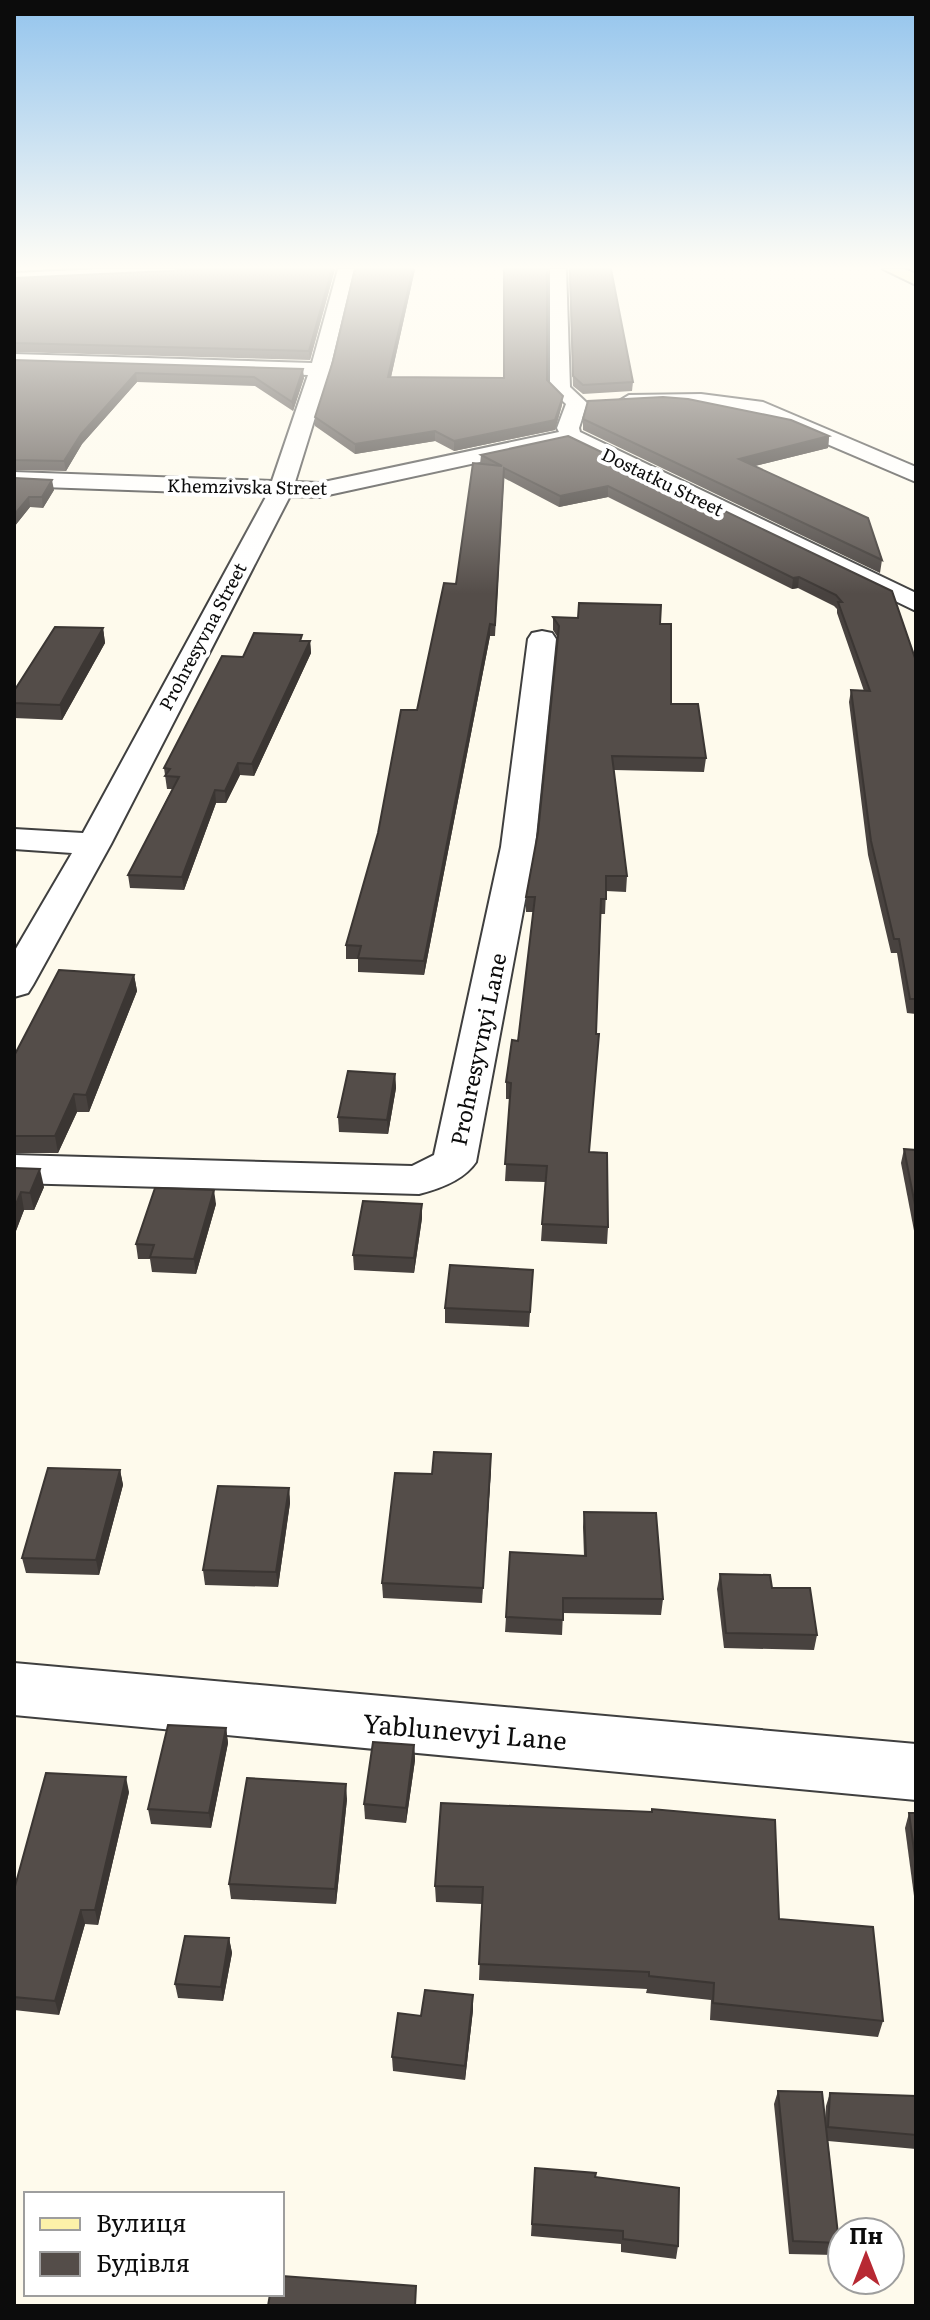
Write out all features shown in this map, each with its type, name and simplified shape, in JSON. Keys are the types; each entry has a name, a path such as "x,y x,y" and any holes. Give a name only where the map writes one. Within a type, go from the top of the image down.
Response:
{"street":[{"name":"Prohresyvna Street","path":"14,985 94,844 281,490 317,377"},
{"path":"560,377 560,389 591,403 701,400 756,406 916,475"},
{"path":"571,436 568,428 591,403"},
{"name":"Khemzivska Street","path":"14,479 319,490 571,436"},
{"name":"Dostatku Street","path":"571,436 916,603"},
{"name":"Prohresyvnyi Lane","path":"14,1169 419,1180 454,1162 518,847 542,639"},
{"path":"14,839 94,844"},
{"name":"Yablunevyi Lane","path":"14,1689 916,1772"}],"building":[{"path":"14,377 132,377 81,434 64,461 14,460"},
{"path":"254,377 300,377 292,402"},
{"path":"328,377 547,377 563,396 555,420 454,441 435,431 355,444 315,417"},
{"path":"574,377 632,377 633,382 583,385"},
{"path":"663,397 688,399 791,420 829,436 739,459 868,518 882,560 583,419 588,401"},
{"path":"568,436 892,591 916,661 916,999 910,999 899,939 894,939 871,841 851,690 870,691 838,602 842,602 836,595 799,577 793,578 608,486 560,496 504,468 495,625 490,624 424,961 358,958 361,946 346,945 378,833 401,710 417,710 444,583 456,584 473,463 502,466 481,455"},
{"path":"14,478 52,480 42,497 29,497 14,515"},
{"path":"579,603 661,605 660,624 671,624 671,704 698,704 706,758 612,756 627,876 606,876 606,899 601,899 596,1034 599,1034 589,1152 607,1153 608,1227 542,1224 547,1166 505,1164 511,1083 506,1082 512,1040 518,1041 535,897 526,897 538,832 559,626 553,617 578,618"},
{"path":"55,627 103,628 60,705 14,703 14,691"},
{"path":"254,633 302,635 300,641 310,641 252,764 238,763 225,791 215,790 182,877 128,875 179,777 165,776 170,769 164,768 222,656 243,657"},
{"path":"59,970 134,975 86,1095 74,1094 55,1136 14,1136 14,1056"},
{"path":"348,1071 395,1074 387,1120 338,1117"},
{"path":"904,1149 916,1150 916,1210"},
{"path":"14,1168 40,1169 30,1193 21,1192 14,1209"},
{"path":"155,1188 214,1190 194,1259 150,1257 154,1245 136,1244"},
{"path":"363,1201 422,1204 414,1258 353,1255"},
{"path":"450,1265 533,1270 530,1312 445,1308"},
{"path":"434,1452 491,1454 483,1588 382,1583 395,1473 432,1474"},
{"path":"48,1468 120,1470 96,1560 22,1558"},
{"path":"218,1486 289,1488 276,1572 203,1570"},
{"path":"584,1512 656,1513 663,1599 563,1598 563,1620 506,1617 510,1552 586,1556"},
{"path":"720,1574 770,1575 772,1588 810,1588 817,1635 726,1633"},
{"path":"168,1725 226,1728 209,1813 148,1809"},
{"path":"373,1742 414,1745 406,1808 364,1804"},
{"path":"46,1773 126,1777 95,1910 81,1910 55,2001 14,1997 14,1890"},
{"path":"247,1778 346,1784 335,1889 229,1884"},
{"path":"441,1803 652,1812 652,1809 775,1820 779,1919 873,1927 883,2021 713,2003 714,1983 649,1976 649,1972 479,1964 483,1887 435,1886"},
{"path":"909,1813 916,1813 916,1865"},
{"path":"185,1936 229,1938 221,1987 175,1984"},
{"path":"425,1990 473,1995 465,2066 392,2057 398,2013 421,2016"},
{"path":"778,2091 822,2092 836,2216 826,2216 826,2242 793,2241"},
{"path":"830,2093 916,2096 916,2135 828,2127"},
{"path":"535,2168 596,2173 595,2177 679,2188 678,2246 623,2239 623,2231 532,2224"},
{"path":"284,2276 416,2286 415,2306 268,2306 270,2296 284,2296"}]}
